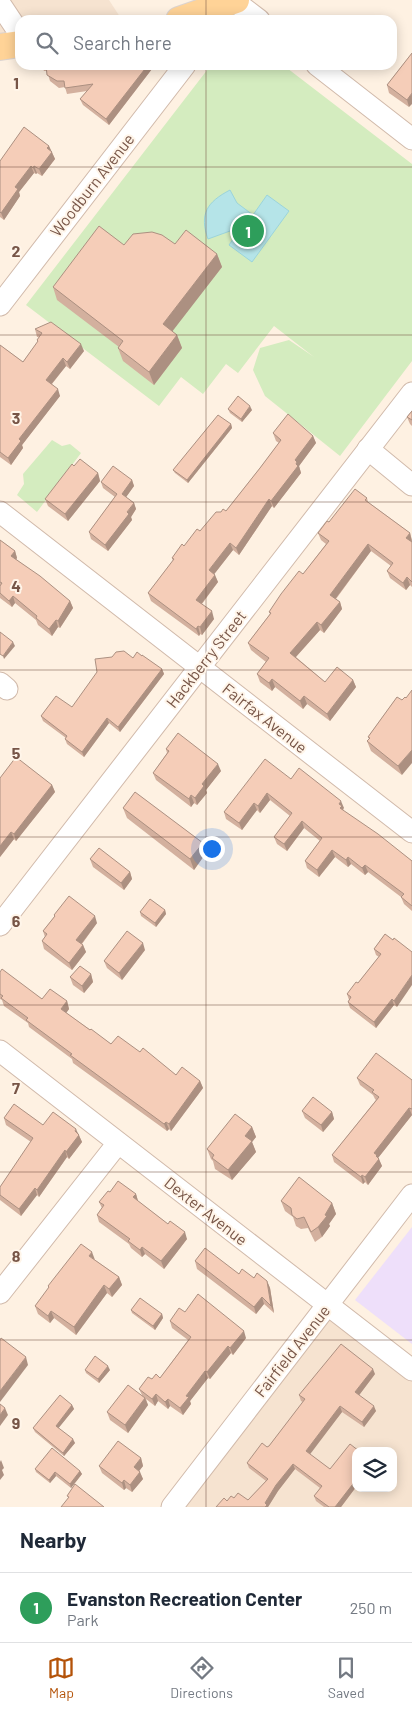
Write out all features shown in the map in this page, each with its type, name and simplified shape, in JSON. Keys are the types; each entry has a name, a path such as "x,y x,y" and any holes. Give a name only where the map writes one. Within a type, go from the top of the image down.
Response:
{"main road":[{"path":"196,15 231,5"},
{"path":"0,46 15,44"}],"street":[{"path":"0,4 15,26"},
{"path":"231,5 250,15"},
{"name":"Woodburn Avenue","path":"0,305 181,70"},
{"path":"322,70 412,139"},
{"name":"Hackberry Street","path":"0,925 412,393"},
{"path":"368,450 412,486"},
{"name":"Fairfax Avenue","path":"0,512 412,832"},
{"name":"Dexter Avenue","path":"0,1051 412,1370"},
{"path":"0,1293 118,1143"},
{"name":"Fairfield Avenue","path":"172,1507 412,1195"}],"shaded area":[{"path":"0,0 109,0 119,15 15,15 15,27 0,47"},
{"path":"412,1227 412,1344 355,1300"},
{"path":"328,1304 412,1370 412,1507 172,1507"}],"green space":[{"path":"207,70 290,70 412,164 412,361 340,456 265,396 253,370 260,348 289,340 314,357 274,326 238,373 226,364 203,394 181,377 159,406 26,305"},
{"path":"52,440 62,446 70,444 81,453 37,512 17,495 24,484 23,474"}],"water":[{"path":"230,190 237,203 253,215 267,195 289,211 252,262 229,245 236,235 230,231 208,239 205,230 204,222 207,210 216,199"}],"building":[{"path":"412,53 412,93 407,100 387,85"},
{"path":"46,70 144,70 106,119 80,99 93,84 65,88 64,81 57,81 47,75"},
{"path":"24,127 49,146 47,148 52,152 39,169 31,166 15,187 18,189 1,213 0,161"},
{"path":"99,226 124,245 133,234 152,232 162,235 175,244 186,230 217,254 163,324 177,335 149,372 118,348 123,341 53,287"},
{"path":"51,322 81,344 67,362 63,358 46,380 58,389 19,439 21,441 8,458 0,452 0,345 23,362 42,333 35,329"},
{"path":"238,396 250,406 241,419 228,409"},
{"path":"412,411 412,420 407,417"},
{"path":"288,414 313,436 295,460 298,466 271,501 269,499 236,548 230,543 209,570 215,575 196,600 212,611 200,627 198,626 196,629 148,593 174,559 172,558 182,544 184,546 197,529 200,531 216,512 221,512 223,509 226,511 260,468 281,440 273,433"},
{"path":"218,415 231,424 187,480 173,470"},
{"path":"80,459 98,473 65,514 45,499 72,464 74,466"},
{"path":"113,466 132,480 122,494 134,503 127,512 129,514 105,545 89,532 117,494 101,482"},
{"path":"355,489 367,498 365,500 410,533 406,538 412,542 412,582 407,577 403,583 387,571 393,563 368,544 330,595 340,602 321,625 317,622 290,653 325,682 337,667 353,680 327,714 304,696 300,701 272,679 269,683 257,674 269,658 248,643 299,571 303,574 329,541 318,533"},
{"path":"0,540 15,551 11,556 40,576 70,601 58,621 56,620 49,629 13,596 9,601 0,593 2,583 0,582"},
{"path":"0,632 13,642 3,656 0,654"},
{"path":"124,651 133,658 137,652 162,669 118,727 107,718 82,752 65,739 67,736 41,716 56,696 72,707 97,672 95,659 112,657 116,652"},
{"path":"412,690 412,750 398,766 367,741 397,697 402,700"},
{"path":"178,733 218,764 202,784 204,786 195,798 191,795 189,799 153,773 169,751 166,749"},
{"path":"16,757 52,785 14,834 11,832 0,846 0,778"},
{"path":"265,759 291,779 299,768 341,801 339,804 342,806 340,808 378,834 412,861 412,906 401,897 404,894 365,865 362,868 348,857 346,860 332,850 317,870 305,861 322,838 302,821 284,844 274,837 292,813 267,793 258,806 254,803 239,823 224,812"},
{"path":"135,792 203,843 190,859 123,808"},
{"path":"99,848 130,872 121,883 90,859"},
{"path":"69,896 95,916 76,940 83,945 69,963 42,941 47,934 43,931"},
{"path":"150,899 165,910 155,923 140,912"},
{"path":"127,931 143,943 119,973 104,961"},
{"path":"385,934 393,940 394,938 412,952 412,975 394,1001 392,999 374,1022 348,1002 351,997 347,994 381,954 374,949"},
{"path":"80,966 91,974 82,986 70,977"},
{"path":"2,969 42,999 50,989 67,1001 61,1009 111,1044 118,1036 140,1052 143,1048 176,1075 182,1067 200,1081 169,1124 166,1122 164,1124 70,1055 72,1054 26,1020 28,1018 1,998 3,996 0,994 0,972"},
{"path":"376,1053 412,1080 412,1109 409,1108 374,1153 379,1159 365,1177 362,1175 361,1177 332,1155 379,1097 372,1092 374,1090 357,1078"},
{"path":"313,1097 332,1112 321,1125 302,1111"},
{"path":"14,1104 43,1125 53,1112 76,1129 75,1131 79,1135 66,1152 65,1150 37,1190 35,1188 19,1209 0,1195 0,1187 33,1138 4,1118"},
{"path":"235,1114 252,1127 245,1136 252,1141 228,1170 212,1158 214,1155 207,1149"},
{"path":"299,1177 332,1203 325,1215 327,1216 311,1232 304,1217 297,1219 292,1215 291,1208 281,1201"},
{"path":"118,1181 136,1194 133,1197 168,1224 170,1221 185,1232 161,1261 142,1247 140,1250 128,1241 130,1239 97,1215 104,1205 99,1202"},
{"path":"81,1244 92,1252 89,1256 119,1277 109,1289 104,1285 74,1327 51,1311 48,1316 35,1306"},
{"path":"205,1248 239,1274 242,1269 254,1278 257,1273 267,1281 271,1306 262,1297 254,1307 195,1261"},
{"path":"198,1294 244,1331 230,1348 228,1346 207,1372 205,1371 186,1396 189,1397 180,1408 168,1399 165,1402 156,1394 152,1399 139,1389 148,1377 152,1379 156,1374 160,1378 191,1337 170,1321 179,1308 185,1312"},
{"path":"140,1298 162,1314 153,1326 131,1310"},
{"path":"1,1338 26,1357 0,1391 0,1340"},
{"path":"341,1344 373,1369 355,1392 374,1406 362,1422 340,1406 306,1451 330,1469 350,1444 354,1447 352,1447 352,1485 335,1507 329,1507 314,1496 322,1486 293,1464 276,1485 265,1503 267,1505 265,1507 216,1507 224,1498 227,1501 231,1496 234,1498 238,1493 248,1500 268,1479 247,1463 262,1443 267,1447 269,1446 305,1399 299,1395"},
{"path":"95,1356 108,1366 98,1379 85,1370"},
{"path":"128,1385 145,1398 125,1425 107,1412"},
{"path":"60,1395 72,1405 56,1426 73,1439 63,1453 33,1428"},
{"path":"0,1404 5,1408 0,1415"},
{"path":"118,1441 141,1458 134,1467 140,1472 130,1485 124,1480 122,1483 99,1466"},
{"path":"52,1448 80,1471 70,1484 55,1472 49,1480 35,1469"},
{"path":"75,1484 104,1507 61,1507 69,1497 67,1496"}],"place":[{"name":"Evanston Recreation Center","path":"248,231"}]}
